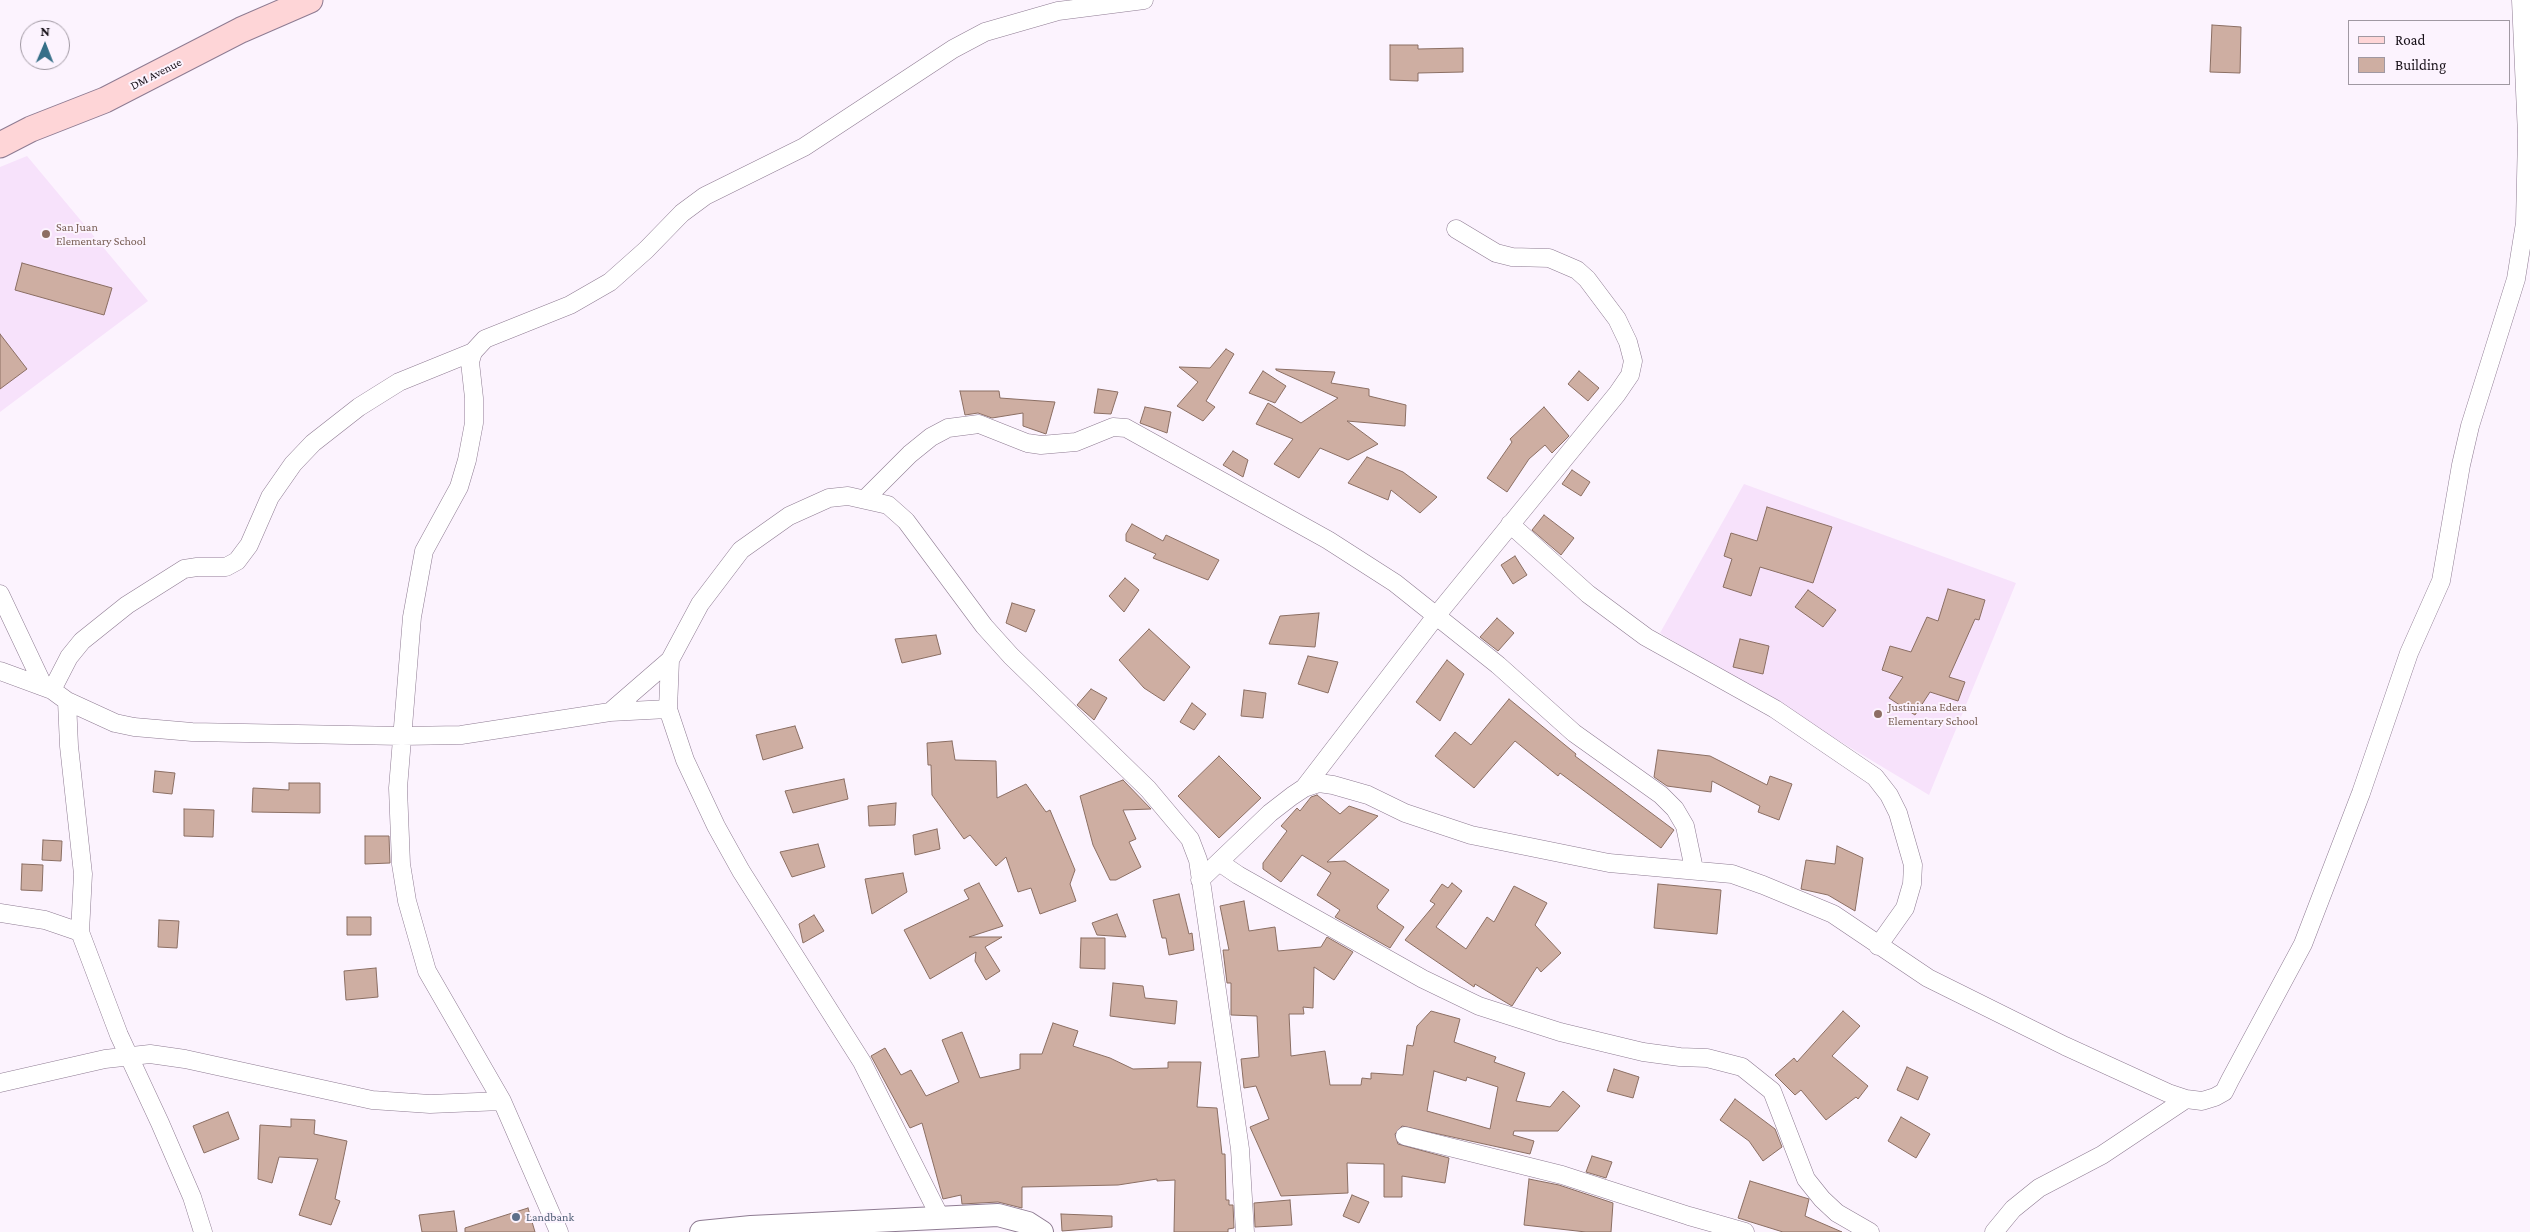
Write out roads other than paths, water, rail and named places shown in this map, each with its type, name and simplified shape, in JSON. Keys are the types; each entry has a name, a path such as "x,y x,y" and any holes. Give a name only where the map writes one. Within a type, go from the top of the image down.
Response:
{"main road":[{"name":"DM Avenue","path":"0,145 31,129 105,100 241,30 310,0"}],"street":[{"path":"48,689 82,641 127,605 184,569 226,567 237,561 249,545 270,498 293,464 313,443 359,406 399,382 473,352 485,339 570,305 610,282 646,250 682,213 704,196 804,147 953,49 985,32 1058,11 1144,0"},
{"path":"1304,788 1319,783 1349,788 1405,813 1471,835 1609,863 1694,869 1732,874 1798,898 1833,914 1928,978 2064,1046 2168,1094 2186,1100 2202,1101 2216,1097 2224,1092 2303,944 2361,793 2409,653 2441,581 2467,441 2516,279 2525,223 2527,135 2522,0"},
{"path":"1200,880 1270,813 1304,788 1436,616 1617,394 1630,375 1632,361 1628,342 1617,319 1587,279 1577,270 1549,258 1512,257 1496,253 1456,229"},
{"path":"473,352 470,362 474,398 472,441 460,487 424,551 417,581 406,672 398,788 401,864 407,902 427,971 502,1101 559,1232"},
{"path":"865,499 910,454 931,437 948,428 979,424 1027,442 1041,444 1076,442 1113,427 1126,428 1328,540 1395,583 1498,665 1574,733 1661,795 1676,809 1688,835 1694,869"},
{"path":"610,712 670,660 700,604 741,550 789,516 829,498 848,496 888,505 906,520 984,626 1011,656 1166,808 1190,839 1198,860 1240,1149 1245,1232"},
{"path":"1510,524 1588,594 1646,637 1775,709 1875,777 1889,795 1898,813 1913,865 1912,884 1905,908 1878,946"},
{"path":"0,594 48,689"},
{"path":"670,660 668,710 684,760 711,817 741,871 862,1062 889,1112 941,1219"},
{"path":"0,671 48,689 67,701 115,723 151,729 402,736 461,735 610,712 668,710"},
{"path":"67,701 69,746 83,874 80,932 119,1036 188,1189 203,1232"},
{"path":"1219,862 1238,875 1423,979 1478,1006 1560,1032 1643,1052 1680,1057 1708,1058 1742,1067 1772,1091 1806,1179 1822,1199 1837,1213 1870,1232"},
{"path":"0,913 45,920 80,932"},
{"path":"0,1083 81,1063 129,1055 150,1054 185,1059 372,1100 430,1104 502,1101"},
{"path":"1994,1232 2013,1209 2039,1188 2102,1155 2186,1100"},
{"path":"1405,1136 1562,1175 1724,1229 1745,1232"},
{"path":"701,1232 769,1226 998,1215 1028,1222 1042,1232"}],"place":[{"name":"San Juan Elementary School","path":"46,234"},
{"name":"Justiniana Edera Elementary School","path":"1878,714"},
{"name":"Landbank","path":"516,1217"}]}
